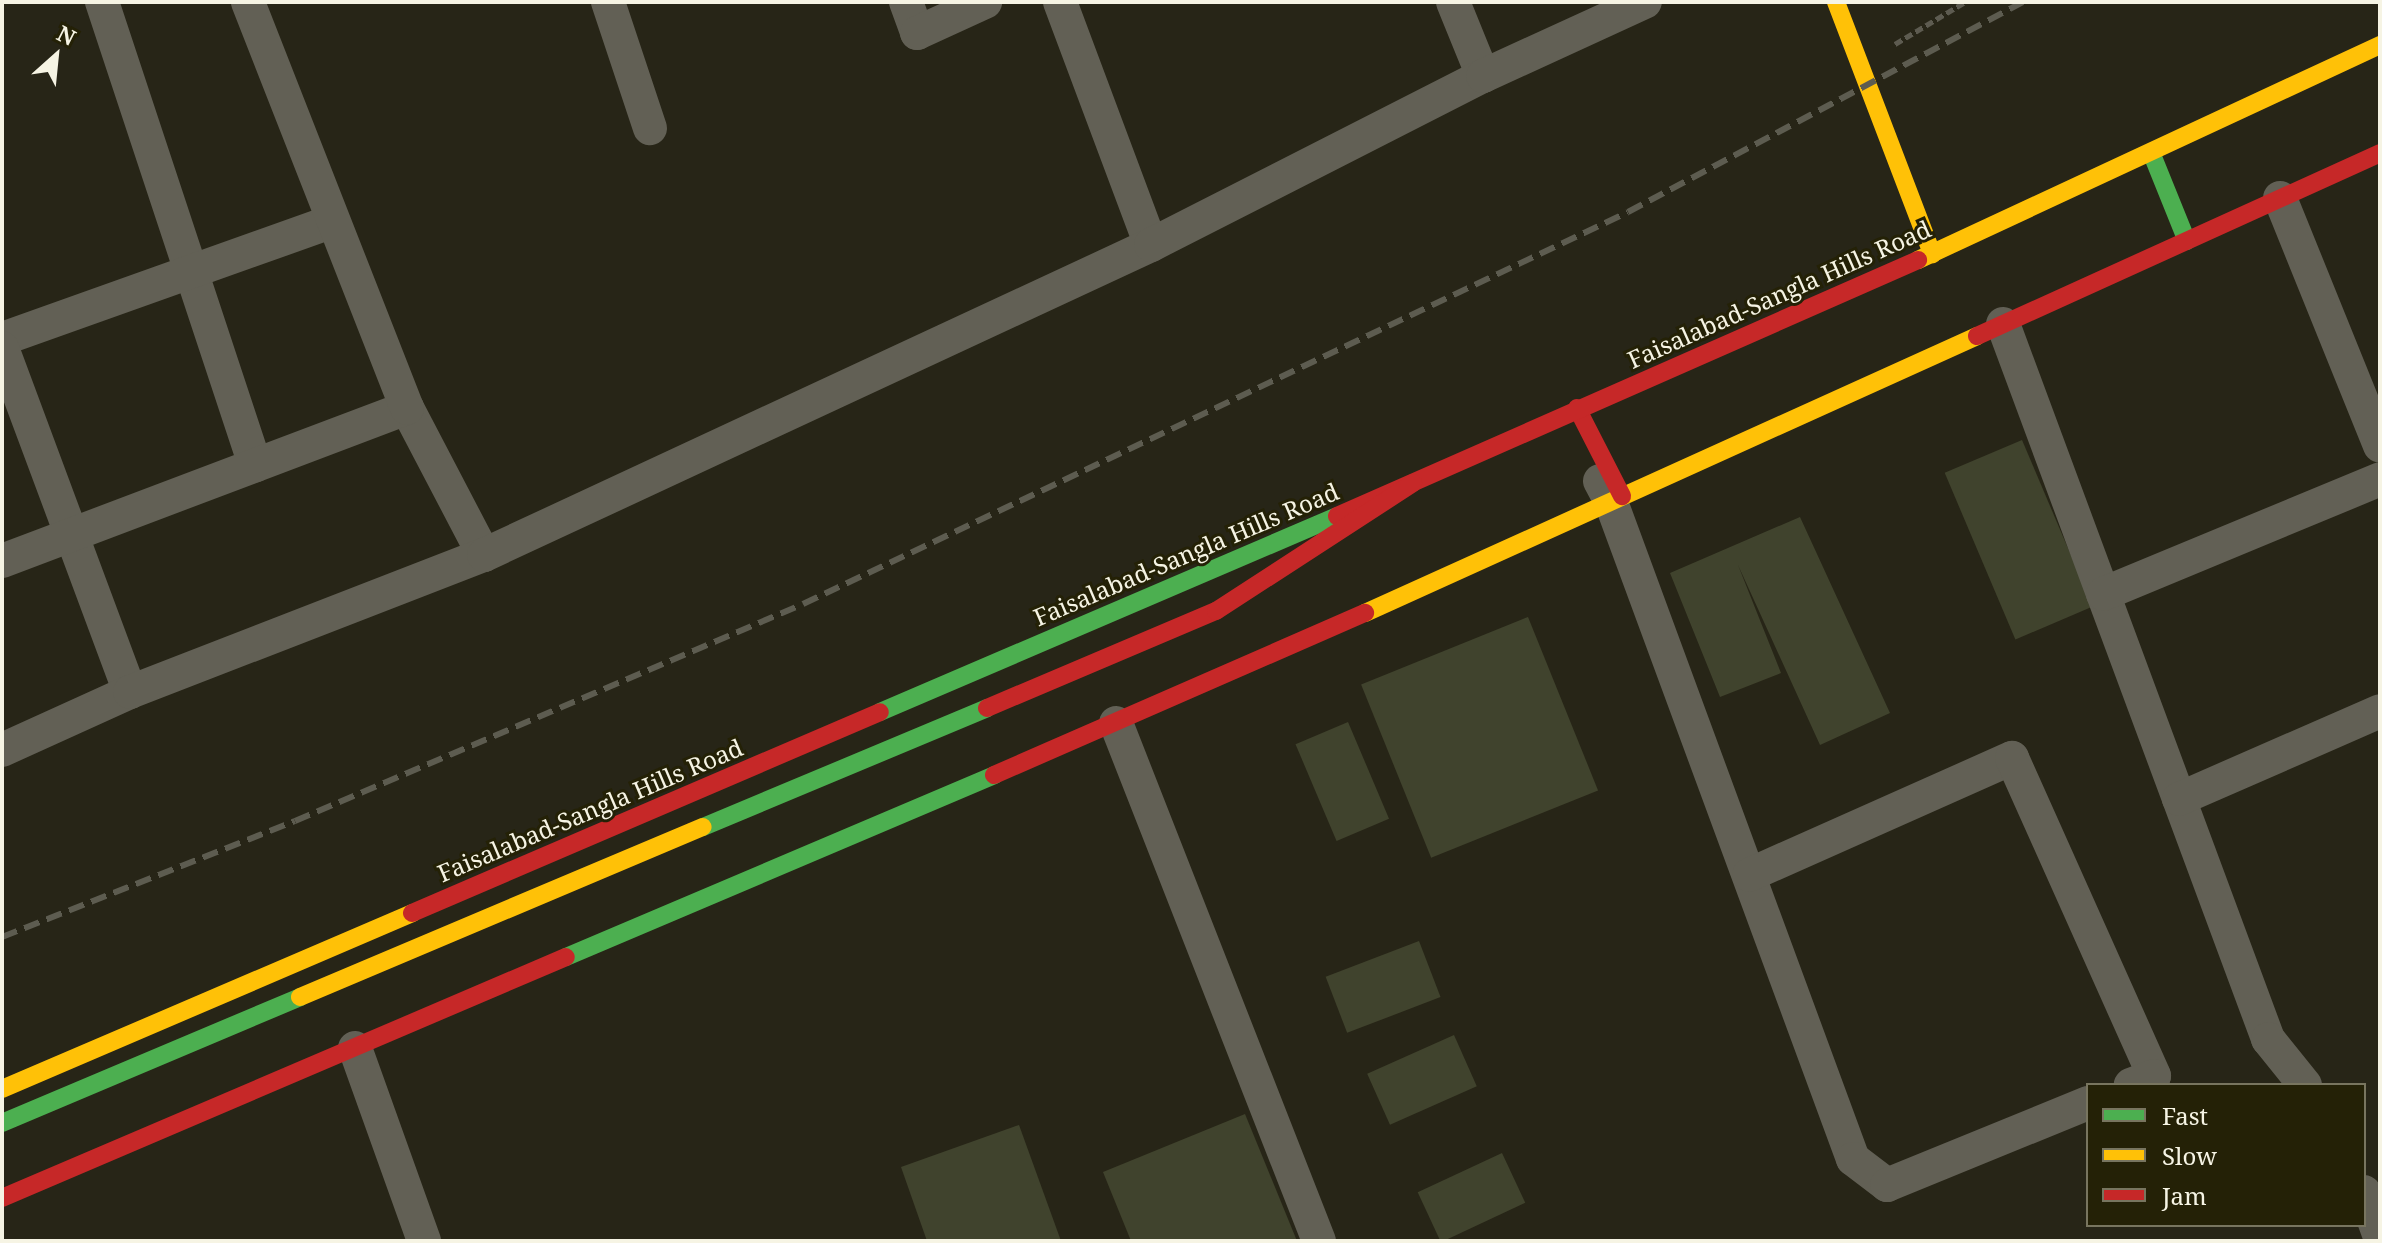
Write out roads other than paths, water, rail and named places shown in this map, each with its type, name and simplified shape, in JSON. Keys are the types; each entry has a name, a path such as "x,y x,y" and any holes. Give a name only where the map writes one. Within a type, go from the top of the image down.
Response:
{"main road":[{"path":"1836,2 1932,254"},
{"name":"Faisalabad-Sangla Hills Road","path":"2,1089 1413,483 1570,411 1932,254 2380,45"},
{"path":"2151,152 2187,241"},
{"path":"2,1198 1116,723 2380,153"},
{"path":"2,1123 1216,611 1413,483"}],"street":[{"path":"102,2 255,465"},
{"path":"248,2 407,408 484,555"},
{"path":"608,2 650,128"},
{"path":"906,2 917,33 985,2"},
{"path":"1060,2 1151,245"},
{"path":"1453,2 1483,76"},
{"path":"2,750 130,692 484,555 1151,245 1483,76 1636,4"},
{"path":"2280,198 2380,446"},
{"path":"2,339 333,221"},
{"path":"2003,324 2268,1039 2303,1083"},
{"path":"2,348 130,692"},
{"path":"2,561 407,408"},
{"path":"1570,411 1617,499 1853,1159 1887,1185 2086,1104"},
{"path":"2103,594 2380,479"},
{"path":"2179,799 2380,711"},
{"path":"1116,723 1319,1241"},
{"path":"1749,875 2012,758 2154,1076 2136,1083"},
{"path":"355,1048 424,1241"},
{"path":"2366,1198 2380,1237"}],"railway":[{"path":"2,937 295,821 803,604 1628,212 2023,2"}]}
